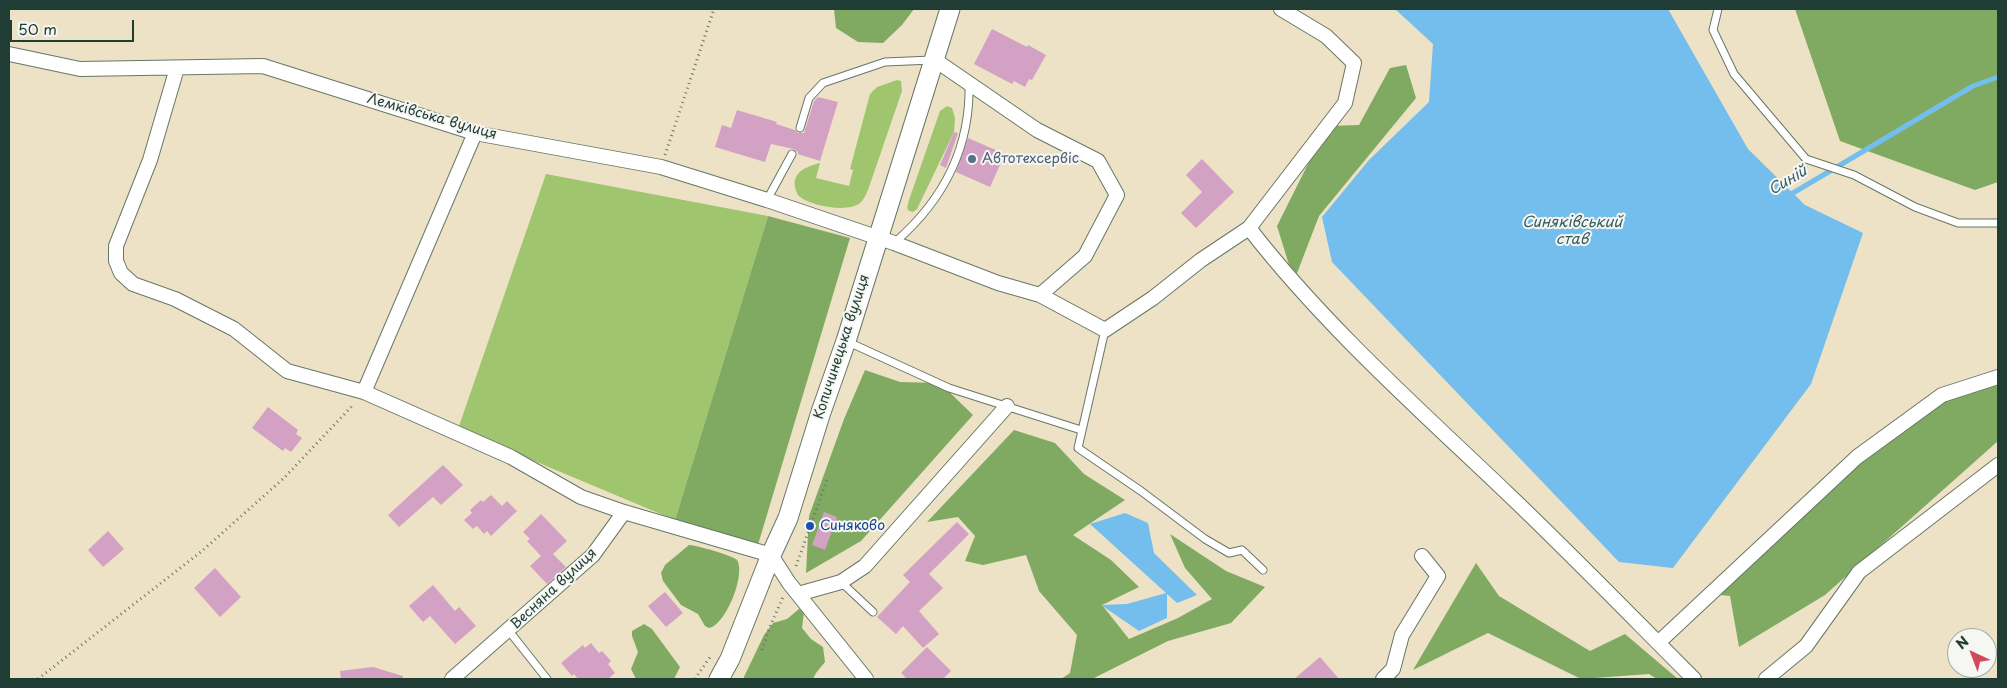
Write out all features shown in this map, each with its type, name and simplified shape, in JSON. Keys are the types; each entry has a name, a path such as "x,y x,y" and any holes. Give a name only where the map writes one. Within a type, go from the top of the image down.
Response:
{"main road":[{"name":"Копичинецька вулиця","path":"719,679 747,620 771,555 788,518 821,412 846,341 886,240 950,9"}],"street":[{"path":"1105,330 1152,298 1201,260 1249,228 1345,103 1354,63 1326,36 1281,9"},
{"name":"Лемківська вулиця","path":"9,54 80,69 263,66 475,133 661,168 767,200 886,240 998,283 1040,295 1105,330"},
{"path":"935,60 1037,130 1098,161 1118,195 1085,256 1040,295"},
{"path":"177,68 150,160 116,246 116,261 121,273 133,284 175,299 234,329 287,371 364,392 511,457 581,497 624,512 771,555 798,594 866,679"},
{"path":"364,392 475,133"},
{"path":"1249,228 1271,257 1365,358 1556,539 1694,679"},
{"path":"1659,642 1857,457 1942,395 1998,377"},
{"path":"798,594 841,582 865,566 1007,406"},
{"path":"1766,679 1806,646 1859,572 1998,465"},
{"name":"Весняна вулиця","path":"452,679 594,555 624,512"},
{"path":"1383,679 1393,669 1402,635 1438,576 1422,556"}],"lane":[{"path":"1718,9 1713,30 1734,74 1806,159 1854,175 1915,207 1958,224 1998,223"},
{"path":"800,128 809,98 823,83 885,62 935,60"},
{"path":"886,240 924,213 949,178 966,131 969,107 969,82"},
{"path":"767,200 792,154"},
{"path":"1105,330 1078,448 1141,491 1205,539 1229,553 1242,550 1263,570"},
{"path":"846,341 949,388 1081,430"},
{"path":"841,582 873,612"},
{"path":"509,631 547,679"}],"path":[{"path":"661,168 714,9"},
{"path":"38,679 202,551 284,478 364,392"}],"green space":[{"path":"834,9 914,9 902,25 883,43 858,42 836,28"},
{"path":"1795,9 1998,9 1998,182 1975,190 1840,141"},
{"path":"1406,65 1416,98 1319,216 1294,281 1277,226 1327,126 1359,125 1390,68"},
{"path":"897,80 901,81 902,91 868,190 861,202 847,208 839,208 813,203 799,196 795,187 796,177 802,170 820,163 816,178 849,186 853,170 850,169 870,94 877,87"},
{"path":"947,106 952,108 955,118 954,132 917,209 913,212 909,211 907,208 909,200 940,111"},
{"path":"546,174 768,216 675,520 458,429"},
{"path":"768,216 850,238 757,548 675,520"},
{"path":"865,370 900,382 940,383 973,415 861,541 806,573 809,516 844,419"},
{"path":"1998,377 1998,441 1825,595 1739,647 1730,596 1710,594 1857,457 1942,395"},
{"path":"1014,430 1055,443 1084,474 1125,500 1073,535 1111,560 1139,587 1102,605 1129,639 1178,618 1212,599 1185,568 1170,534 1226,571 1265,587 1231,623 1168,641 1092,679 1061,679 1070,673 1077,635 1039,591 1026,555 983,565 965,561 975,536 958,517 927,522"},
{"path":"689,545 734,558 737,560 739,567 737,587 728,609 715,625 709,628 705,626 698,614 681,605 663,581 661,573 665,565"},
{"path":"1476,563 1499,596 1590,651 1625,634 1678,679 1657,679 1649,674 1581,679 1488,633 1413,670"},
{"path":"805,604 802,628 811,639 823,647 825,662 813,679 743,679 764,635 773,623 787,619"},
{"path":"644,624 652,629 680,667 674,679 636,679 631,669 638,652 632,631"}],"water":[{"name":"Синяківський став","path":"1395,9 1668,9 1748,149 1805,205 1863,233 1811,384 1673,568 1619,562 1332,262 1322,217 1369,160 1429,102 1433,44"},
{"path":"1125,513 1148,523 1154,553 1197,595 1177,603 1167,594 1167,618 1139,631 1101,605 1127,604 1166,593 1090,524"}],"building":[{"path":"992,29 1046,55 1032,80 1029,79 1025,87 1014,81 1012,84 974,64"},
{"path":"818,97 838,102 820,161 798,154 794,149 771,144 765,162 715,147 722,125 731,128 737,110 777,122 776,124 795,130 798,133 804,133 814,101"},
{"path":"954,132 958,133 946,168 940,165"},
{"name":"Автотехсервіс","path":"968,138 1005,154 990,187 956,172"},
{"path":"1202,159 1234,192 1196,228 1181,213 1202,192 1186,175"},
{"path":"268,407 298,430 296,434 302,438 291,452 285,448 283,451 252,428"},
{"path":"443,465 463,485 441,505 433,497 399,527 388,515"},
{"path":"491,495 502,506 507,501 517,511 491,536 487,531 484,534 477,526 473,529 464,520 472,513 470,510 481,500 483,502"},
{"path":"824,512 837,517 825,550 812,545"},
{"path":"541,514 567,541 553,554 566,567 547,584 530,566 541,556 527,541 530,539 523,532"},
{"path":"957,522 969,534 929,574 943,588 919,611 939,634 923,648 903,626 896,634 877,617 910,582 903,575"},
{"path":"108,531 124,549 103,567 88,550"},
{"path":"215,568 241,597 220,617 194,588"},
{"path":"433,585 455,611 459,607 476,626 455,644 430,616 423,622 409,606"},
{"path":"665,592 683,613 666,627 648,606"},
{"path":"591,643 599,653 602,651 611,661 608,664 615,673 608,679 578,679 574,674 572,676 561,663 583,645 585,648"},
{"path":"927,647 951,671 943,679 907,679 901,673"},
{"path":"1320,657 1339,679 1294,679"},
{"path":"373,667 403,676 403,679 341,679 340,671"}],"waterway":[{"name":"Синій","path":"1788,196 1973,86 1998,77"}],"place":[{"name":"Автотехсервіс","path":"972,159"},
{"name":"Синяково","path":"810,526"}]}
